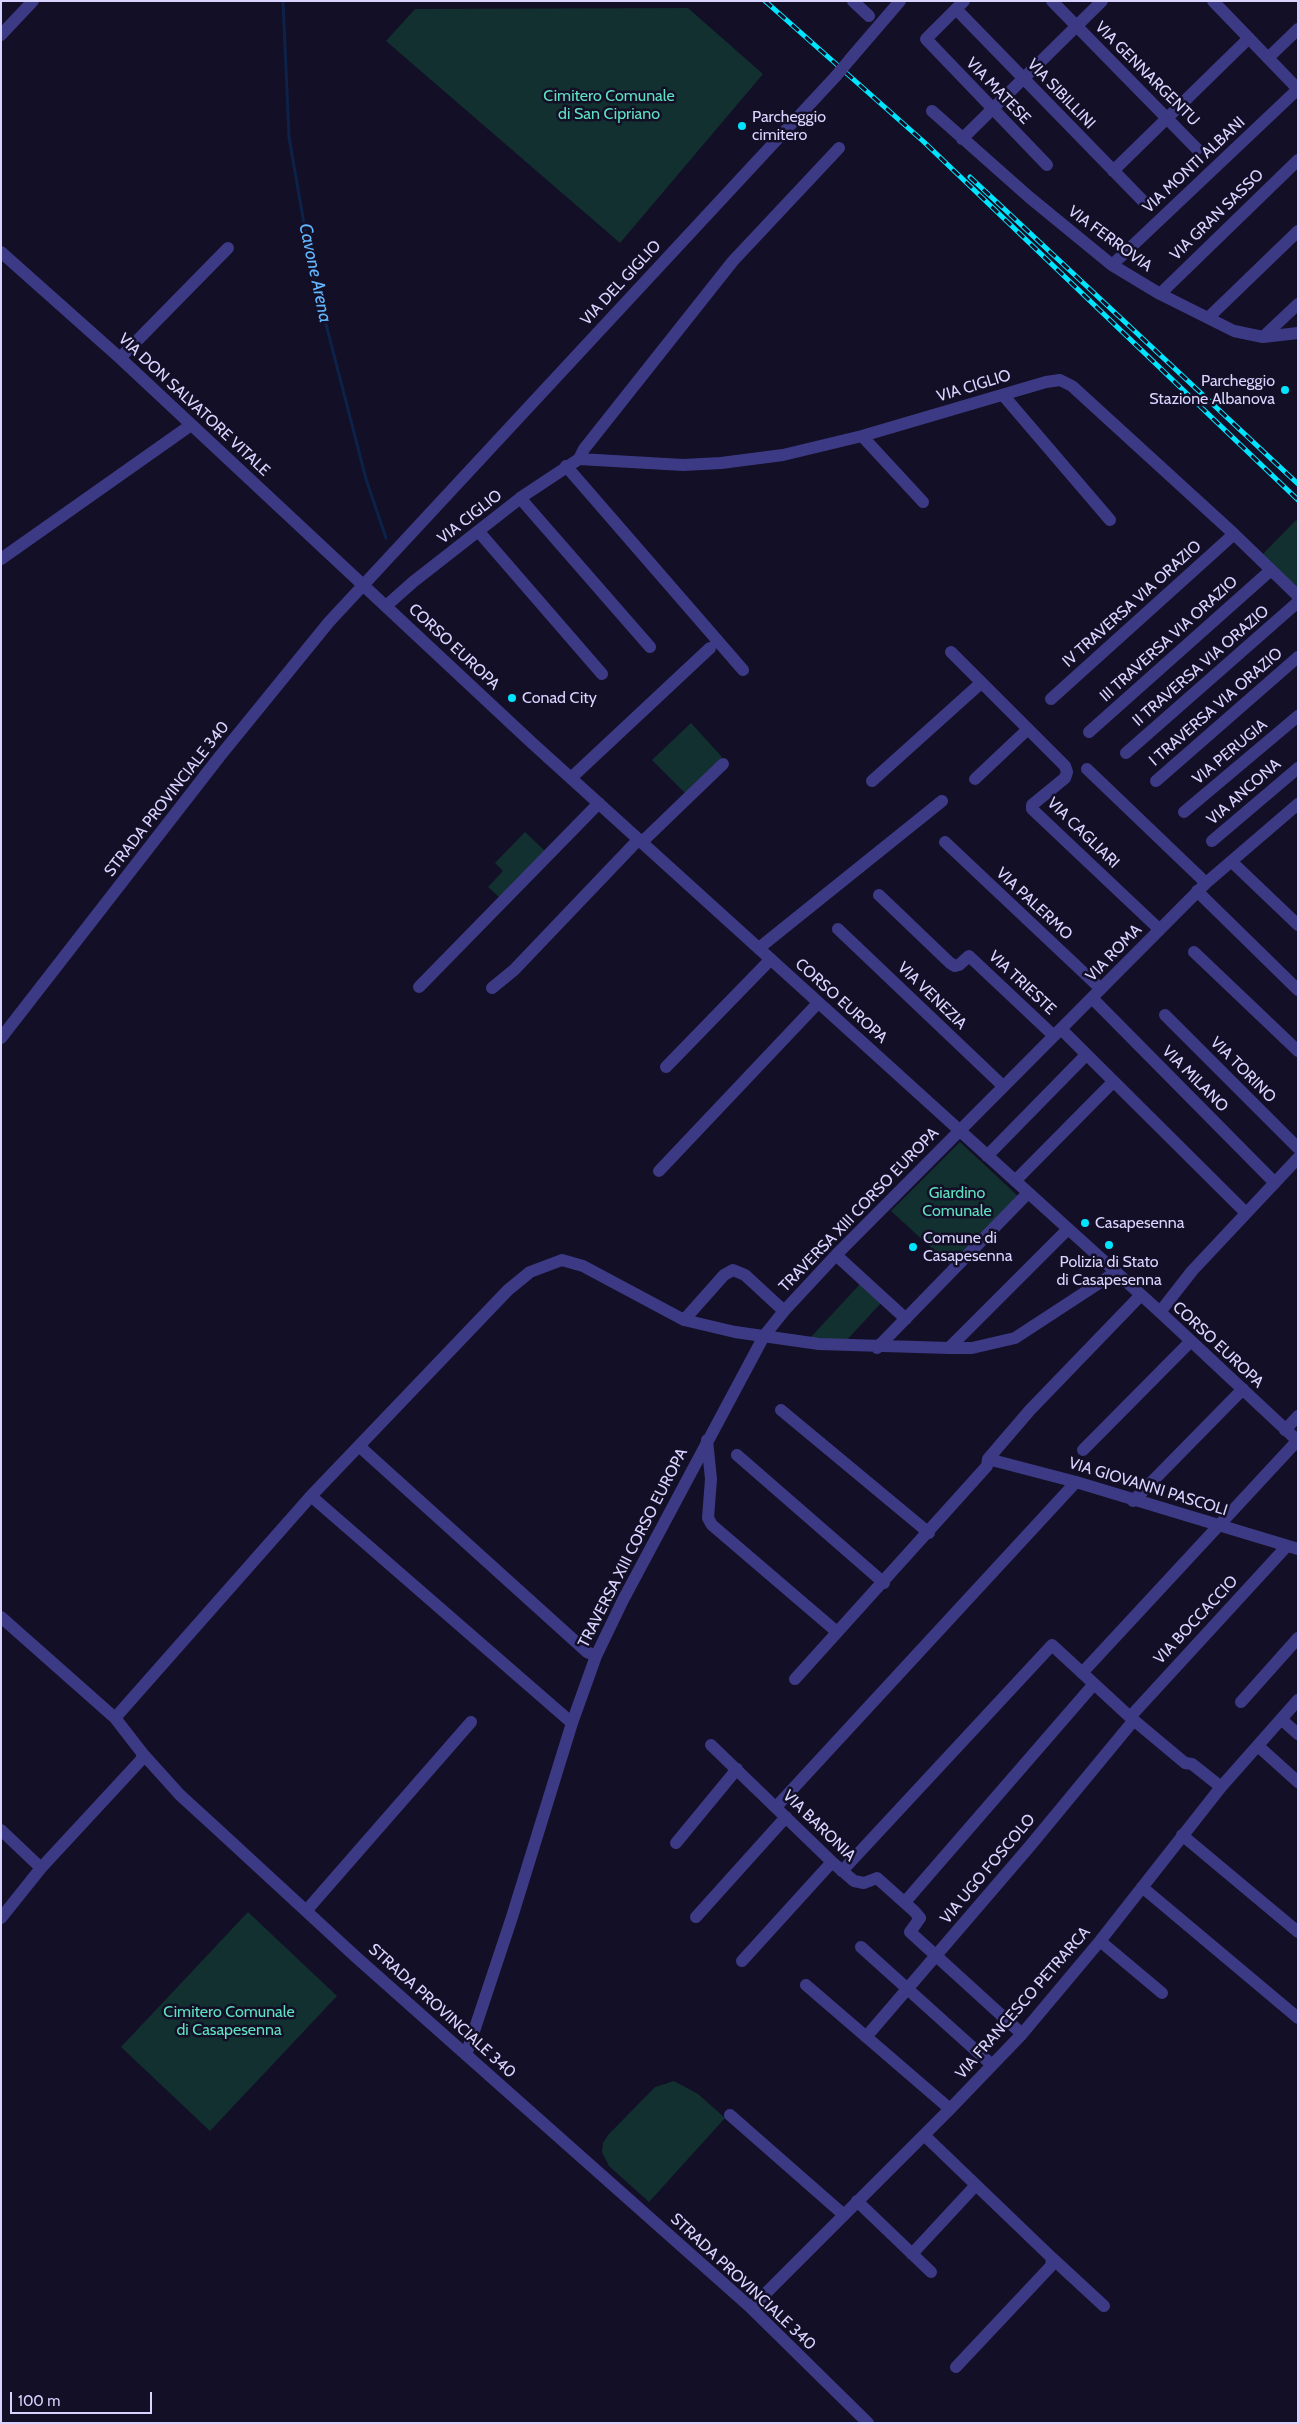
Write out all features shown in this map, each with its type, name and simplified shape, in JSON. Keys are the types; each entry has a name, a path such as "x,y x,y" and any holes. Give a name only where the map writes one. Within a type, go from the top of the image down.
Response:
{"street":[{"path":"1,35 33,1"},
{"path":"853,1 869,16"},
{"name":"VIA DEL GIGLIO","path":"363,584 836,76 900,1"},
{"name":"VIA GENNARGENTU","path":"1052,1 1197,149"},
{"path":"962,139 1024,80 1102,1"},
{"path":"1213,1 1298,89"},
{"name":"VIA MATESE","path":"960,5 926,39 1047,165"},
{"name":"VIA SIBILLINI","path":"960,5 1024,80 1144,202"},
{"path":"1268,58 1298,29"},
{"path":"1113,171 1249,38"},
{"name":"VIA MONTI ALBANI","path":"1112,265 1298,89"},
{"name":"VIA FERROVIA","path":"932,111 1051,216 1112,265 1160,294 1234,331 1263,337 1298,333"},
{"path":"580,459 584,449 732,261 839,148"},
{"name":"VIA GRAN SASSO","path":"1160,294 1298,160"},
{"path":"1208,318 1298,231"},
{"path":"120,358 228,248"},
{"name":"VIA DON SALVATORE VITALE","path":"1,252 120,358 363,584"},
{"path":"1263,337 1298,304"},
{"name":"VIA CIGLIO","path":"386,606 520,498 566,466 580,459 683,465 721,463 783,455 862,436 1002,394 1060,380 1072,386 1234,534 1298,596"},
{"path":"1002,394 1110,520"},
{"path":"1,559 191,425"},
{"path":"862,436 923,502"},
{"path":"566,466 744,670"},
{"path":"520,498 650,646"},
{"path":"479,532 602,674"},
{"name":"IV TRAVERSA VIA ORAZIO","path":"1051,698 1234,534"},
{"name":"III TRAVERSA VIA ORAZIO","path":"1089,732 1271,570"},
{"name":"CORSO EUROPA","path":"363,584 571,778 1160,1312 1297,1441"},
{"name":"STRADA PROVINCIALE 340","path":"1,1038 220,756 329,622 363,584"},
{"name":"II TRAVERSA VIA ORAZIO","path":"1126,753 1298,602"},
{"path":"571,778 710,648"},
{"name":"VIA CAGLIARI","path":"951,652 1065,766 1067,772 1065,778 1032,805 1032,809 1159,930"},
{"name":"I TRAVERSA VIA ORAZIO","path":"1156,781 1298,657"},
{"path":"872,781 981,683"},
{"name":"VIA PERUGIA","path":"1184,812 1298,716"},
{"path":"975,778 1028,729"},
{"path":"492,988 514,970 640,841 723,764"},
{"name":"VIA ANCONA","path":"1212,841 1298,768"},
{"path":"1087,769 1298,990"},
{"path":"759,948 942,801"},
{"path":"419,987 599,803"},
{"name":"VIA ROMA","path":"959,1130 1097,994 1201,887 1298,804"},
{"name":"VIA PALERMO","path":"945,842 1097,994"},
{"path":"1232,862 1298,925"},
{"name":"VIA TRIESTE","path":"879,895 950,962 956,966 969,956 1058,1033"},
{"name":"VIA VENEZIA","path":"838,929 1003,1086"},
{"path":"1194,952 1298,1051"},
{"path":"666,1067 771,959"},
{"name":"VIA MILANO","path":"1097,994 1275,1183"},
{"path":"659,1171 818,1003"},
{"name":"VIA TORINO","path":"1165,1016 1298,1148"},
{"path":"1058,1033 1086,1055 1246,1213"},
{"path":"987,1156 1086,1055"},
{"path":"1014,1181 1112,1082"},
{"name":"TRAVERSA XIII CORSO EUROPA","path":"466,2055 512,1917 572,1723 596,1656 623,1600 707,1440 764,1336 784,1311 836,1254 959,1130"},
{"path":"1160,1312 1192,1271 1298,1158"},
{"path":"877,1348 1028,1193"},
{"path":"949,1348 1068,1229"},
{"path":"836,1254 906,1319"},
{"path":"115,1718 311,1496 508,1290 530,1272 562,1260 583,1266 684,1320 764,1336 819,1344 877,1348 972,1348 1015,1338 1116,1272"},
{"path":"684,1320 724,1275 733,1270 745,1275 784,1311"},
{"path":"796,1679 929,1533 987,1466 988,1459 1030,1410 1141,1295"},
{"path":"1083,1450 1191,1341"},
{"path":"1133,1501 1243,1389"},
{"path":"781,1410 929,1533"},
{"path":"1285,1430 1298,1416"},
{"path":"707,1440 711,1479 708,1518 712,1525 837,1632"},
{"path":"1082,1672 1297,1441"},
{"path":"359,1446 587,1652 596,1656"},
{"path":"737,1455 884,1583"},
{"name":"VIA GIOVANNI PASCOLI","path":"988,1459 1076,1482 1133,1501 1292,1547"},
{"path":"776,1807 1076,1482"},
{"path":"311,1496 572,1723"},
{"name":"VIA BOCCACCIO","path":"1132,1718 1292,1547"},
{"name":"STRADA PROVINCIALE 340","path":"1,1617 115,1718 143,1754 180,1795 466,2055 751,2308 868,2423"},
{"path":"1241,1702 1298,1638"},
{"path":"842,1871 1052,1645 1132,1718 1185,1763 1192,1764 1221,1787"},
{"path":"905,1902 1094,1684"},
{"name":"VIA FRANCESCO PETRARCA","path":"751,2308 950,2109 1022,2034 1100,1941 1221,1787 1298,1700"},
{"name":"VIA UGO FOSCOLO","path":"866,2037 936,1956 1132,1718"},
{"path":"1281,1719 1298,1734"},
{"path":"306,1911 471,1722"},
{"name":"VIA BARONIA","path":"711,1745 854,1881 864,1883 877,1878 905,1902 920,1918 910,1932 1022,2034"},
{"path":"1258,1746 1298,1782"},
{"path":"1,1918 41,1868 141,1760 143,1754"},
{"path":"676,1843 737,1769"},
{"path":"696,1917 786,1817"},
{"path":"1,1830 41,1868"},
{"path":"1182,1836 1298,1932"},
{"path":"742,1960 832,1862"},
{"path":"1142,1887 1298,2018"},
{"path":"1100,1941 1162,1993"},
{"path":"861,1947 992,2065"},
{"path":"806,1985 950,2109"},
{"path":"730,2115 844,2215"},
{"path":"924,2135 975,2186 1104,2306"},
{"path":"912,2254 975,2186"},
{"path":"857,2201 931,2272"},
{"path":"956,2367 1051,2266 1052,2258"}],"green space":[{"name":"Cimitero Comunale di San Cipriano","path":"688,8 763,74 620,243 386,41 415,9"},
{"path":"1296,520 1298,522 1298,590 1262,555"},
{"path":"691,723 722,757 685,793 652,760"},
{"path":"525,832 545,851 500,898 488,887 503,871 495,863"},
{"name":"Giardino Comunale","path":"960,1142 1019,1197 951,1266 891,1211"},
{"path":"861,1283 882,1302 845,1342 810,1338"},
{"name":"Cimitero Comunale di Casapesenna","path":"248,1912 337,1996 210,2131 121,2047"},
{"path":"674,2081 698,2094 725,2118 649,2202 609,2166 602,2152 603,2143 608,2135 655,2087"}],"waterway":[{"name":"Cavone Arena","path":"283,1 289,137 312,270 366,479 386,538"}],"railway":[{"path":"765,1 924,142 1298,500"},
{"path":"970,177 1298,484"}],"place":[{"name":"Parcheggio cimitero","path":"742,126"},
{"name":"Parcheggio Stazione Albanova","path":"1285,390"},
{"name":"Conad City","path":"512,698"},
{"name":"Casapesenna","path":"1085,1223"},
{"name":"Polizia di Stato di Casapesenna","path":"1109,1245"},
{"name":"Comune di Casapesenna","path":"913,1247"}]}
